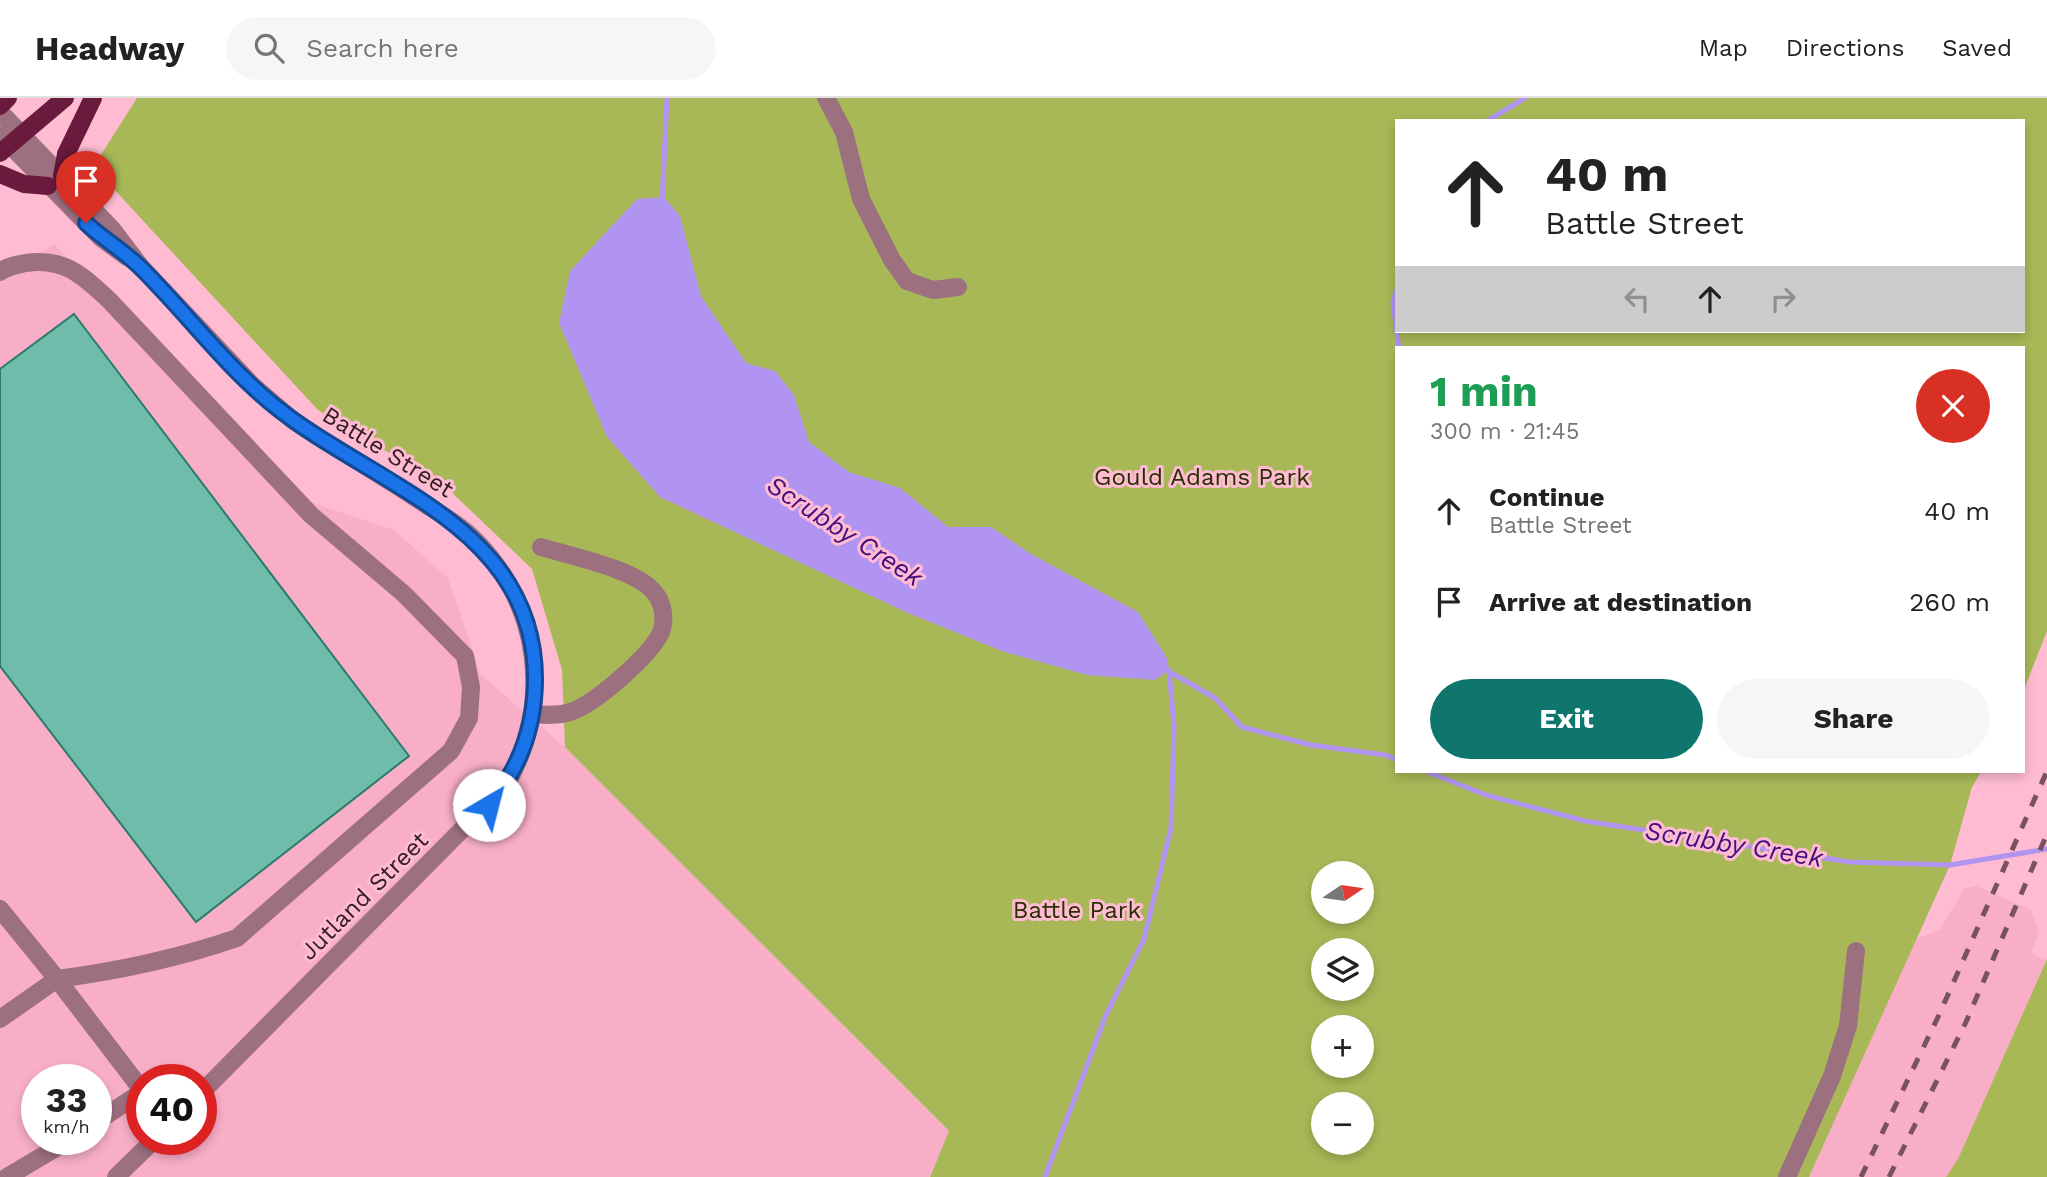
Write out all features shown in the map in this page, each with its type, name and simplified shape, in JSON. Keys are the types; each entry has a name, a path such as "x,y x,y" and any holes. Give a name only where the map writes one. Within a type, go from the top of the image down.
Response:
{"main road":[{"path":"0,106 8,98"},
{"path":"8,142 65,98"},
{"path":"0,174 24,184 55,181 93,98"}],"street":[{"path":"826,98 844,132 861,200 892,260 907,281 933,290 958,287"},
{"name":"Battle Street","path":"0,112 8,142 112,229 141,267 269,402 295,422 456,524 492,558 511,586 527,624 535,671 533,714"},
{"path":"0,272 7,267 45,260 74,269 109,300 311,515 404,594 465,656 471,687 469,718 451,751 237,939 202,950 100,973 57,979 0,1019"},
{"path":"533,714 561,714 583,706 648,651 657,639 663,622 659,598 646,584 541,547"},
{"name":"Jutland Street","path":"217,1077 489,805 517,766 533,714"},
{"path":"0,909 126,1070"},
{"path":"1787,1177 1832,1076 1848,1026 1856,951"},
{"path":"7,1177 44,1155"},
{"path":"116,1177 139,1155"}],"shaded area":[{"path":"54,244 312,503 394,530 448,578 481,675 565,747 949,1132 929,1177 0,1177 0,282"},
{"path":"1976,886 2031,910 2039,931 2031,952 2046,961 1958,1159 1946,1177 1809,1177 1916,939 1940,930 1964,889"}],"green space":[{"name":"Battle Park","path":"137,98 2047,98 2047,631 2025,687 2025,346 1395,346 1395,773 1980,773 1972,787 1950,865 1809,1177 930,1177 949,1131 565,747 562,670 532,569 446,487 318,410 99,173 97,161"},
{"path":"2047,959 2047,1177 1946,1177 1958,1159"}],"water":[{"path":"664,197 680,216 701,296 746,363 775,371 794,395 809,442 849,472 900,488 948,527 991,527 1031,554 1138,612 1167,658 1169,670 1155,680 1087,675 1002,651 908,613 660,497 607,437 559,323 570,271 637,199"}],"building":[{"path":"74,314 409,756 196,922 0,666 0,369"}],"waterway":[{"name":"Scrubby Creek","path":"662,203 667,98"},
{"path":"1490,119 1525,98"},
{"path":"1395,295 1395,318"},
{"path":"1397,333 1399,346"},
{"name":"Scrubby Creek","path":"1163,668 1215,698 1242,727 1311,745 1395,759"},
{"path":"1045,1177 1106,1015 1144,939 1171,828 1174,726 1169,670"},
{"name":"Scrubby Creek","path":"1431,773 1486,795 1585,821 1850,862 1950,865 2047,849"}],"railway":[{"path":"1861,1177 1939,1015 2047,771"},
{"path":"1889,1177 1966,1022 2047,834"}],"route":[{"path":"86,223 101,238 141,267 269,402 295,422 456,524 473,538 498,566 511,586 527,624 533,648 535,696 526,743 517,766 506,785 489,805"}],"park label":[{"name":"Gould Adams Park","path":"1202,477"}]}
